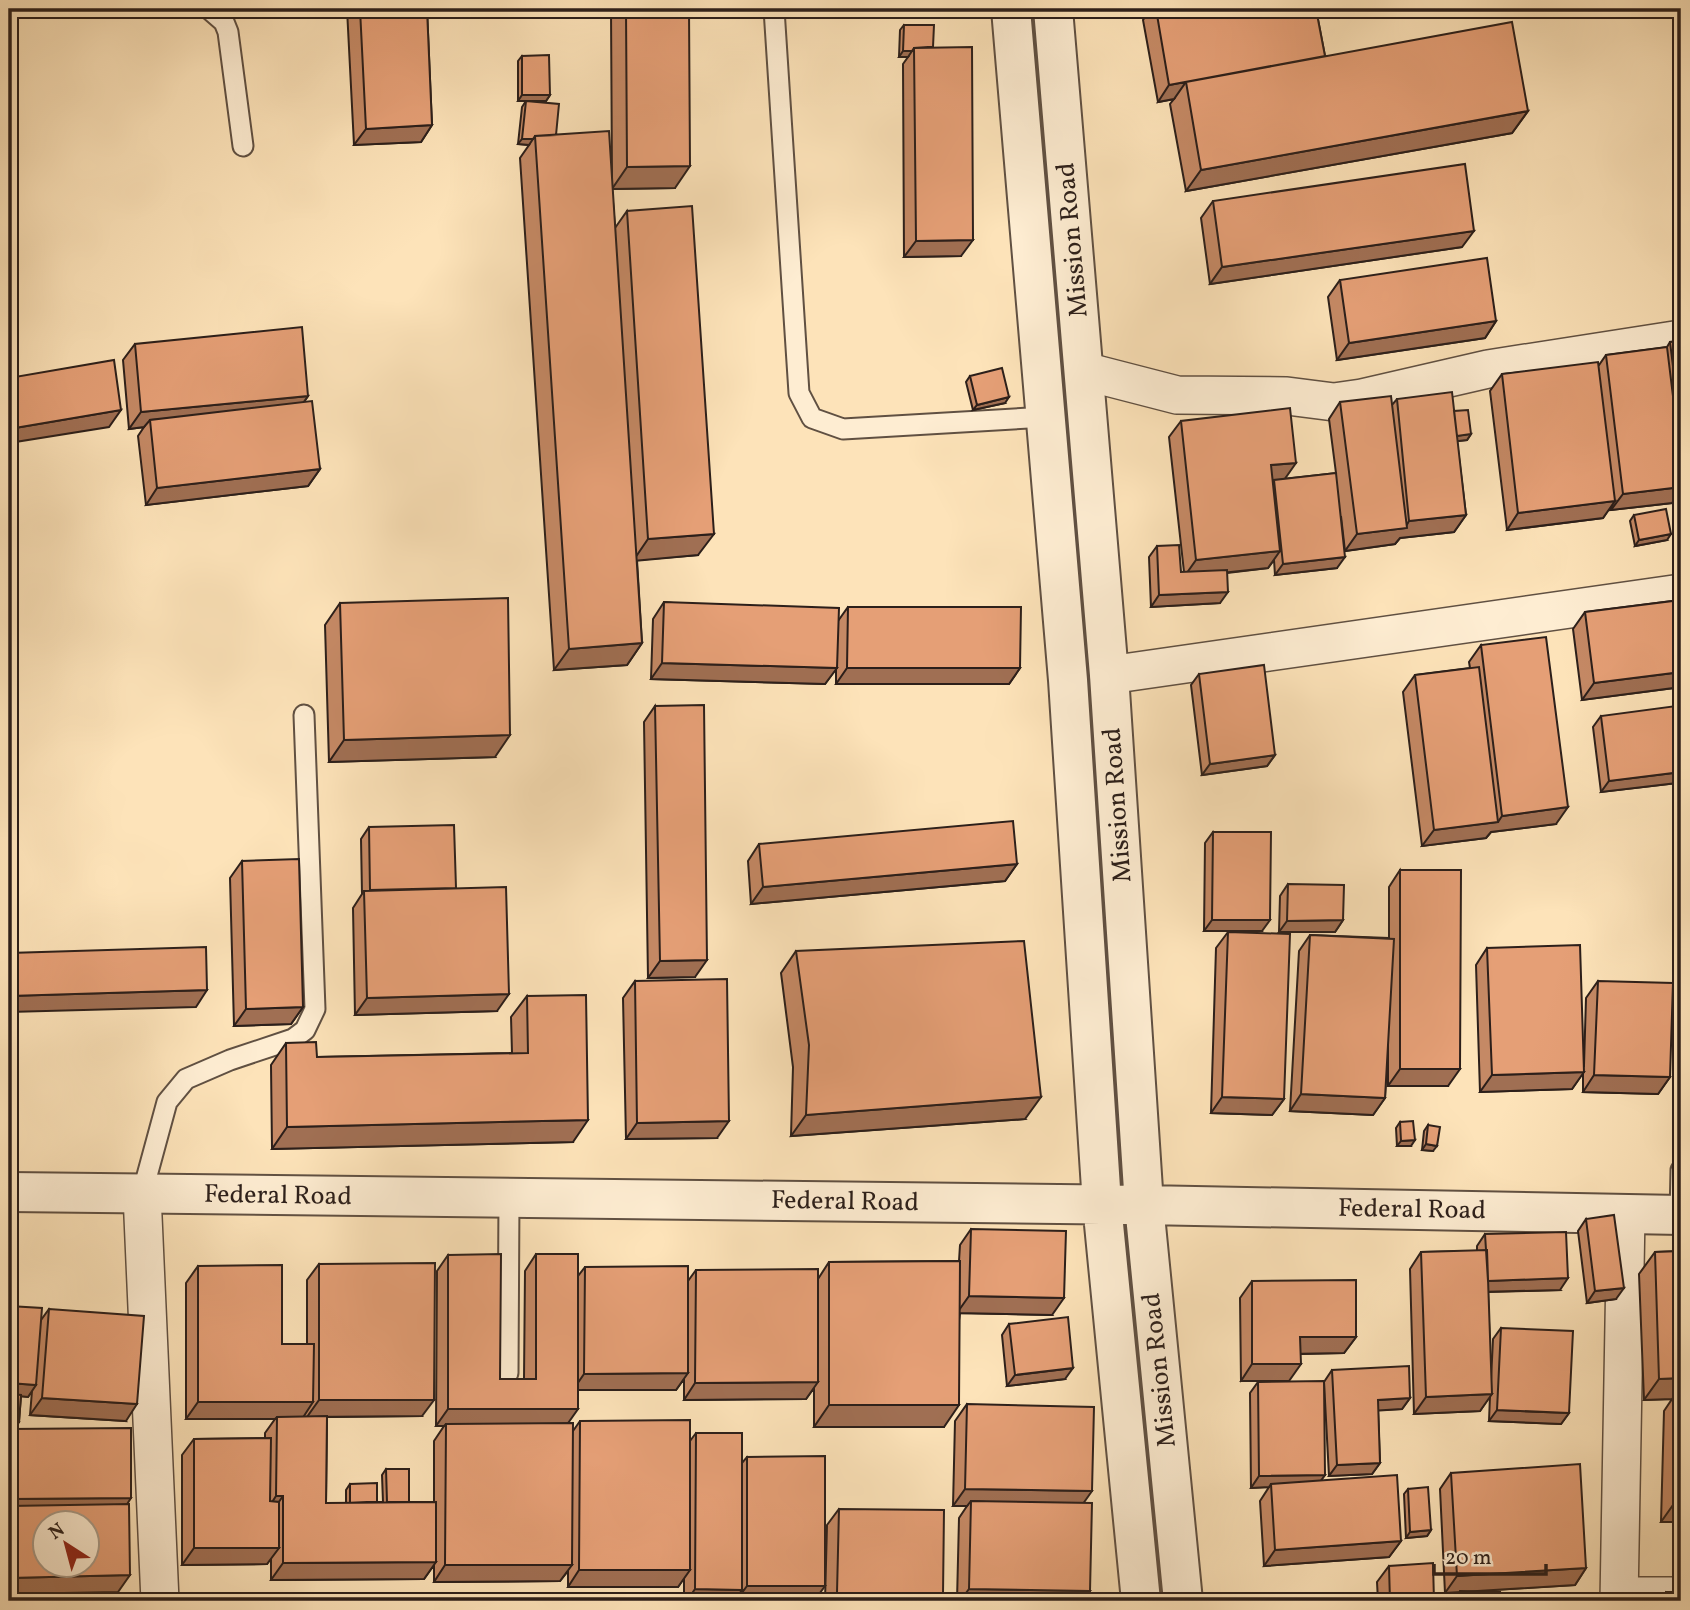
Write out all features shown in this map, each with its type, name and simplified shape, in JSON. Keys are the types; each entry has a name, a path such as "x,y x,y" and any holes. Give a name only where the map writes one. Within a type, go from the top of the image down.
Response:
{"street":[{"name":"Mission Road","path":"1011,9 1068,680 1102,1205 1141,1601"},
{"name":"Mission Road","path":"1053,9 1109,675 1144,1205 1183,1601"},
{"path":"1084,371 1177,396 1287,396 1334,402 1488,369 1681,339"},
{"path":"1109,675 1681,593"},
{"name":"Federal Road","path":"9,1192 1144,1205 1680,1215"},
{"path":"142,1194 160,1601"},
{"path":"1626,1214 1619,1599 1681,1596"}],"lane":[{"path":"209,9 224,22 229,32 243,146"},
{"path":"774,9 799,393 812,418 843,429 1046,417"},
{"path":"142,1194 167,1102 186,1079 230,1060 293,1039 305,1030 315,1009 304,715"},
{"path":"1680,1215 1681,1170"},
{"path":"508,1373 509,1198"}],"building":[{"path":"360,9 427,9 432,125 366,129"},
{"path":"626,9 689,9 690,166 627,167"},
{"path":"1156,9 1316,9 1325,56 1169,85"},
{"path":"1512,22 1528,111 1201,170 1186,82"},
{"path":"904,25 934,25 933,47 903,51"},
{"path":"972,47 973,240 916,241 914,48"},
{"path":"549,55 550,95 522,95 522,56"},
{"path":"526,101 559,104 556,135 522,139"},
{"path":"609,131 642,643 569,649 535,136"},
{"path":"1465,164 1474,231 1222,267 1213,201"},
{"path":"692,206 714,534 648,539 627,211"},
{"path":"1487,258 1496,321 1349,343 1340,280"},
{"path":"302,327 308,396 141,412 135,344"},
{"path":"1681,341 1681,431 1670,342"},
{"path":"1667,347 1681,462 1681,487 1623,494 1606,355"},
{"path":"114,360 121,410 9,429 9,378"},
{"path":"1598,362 1615,501 1518,513 1502,374"},
{"path":"1002,368 1009,397 977,405 970,376"},
{"path":"1452,392 1466,515 1409,521 1397,399"},
{"path":"1391,396 1407,528 1357,534 1340,402"},
{"path":"312,401 320,469 157,488 150,420"},
{"path":"1290,408 1296,463 1271,465 1280,551 1196,560 1181,421"},
{"path":"1468,410 1471,434 1457,436 1454,411"},
{"path":"1336,473 1345,557 1283,564 1274,480"},
{"path":"1666,509 1671,534 1639,540 1634,515"},
{"path":"1179,545 1181,572 1227,570 1228,592 1159,595 1157,546"},
{"path":"508,598 510,735 344,740 340,603"},
{"path":"1681,600 1681,672 1594,683 1585,612"},
{"path":"664,602 839,608 837,668 662,663"},
{"path":"848,607 1021,607 1020,668 847,668"},
{"path":"1546,637 1568,807 1502,816 1481,645"},
{"path":"1264,665 1275,755 1210,764 1199,674"},
{"path":"1479,667 1498,822 1434,830 1415,675"},
{"path":"704,705 707,960 660,961 655,706"},
{"path":"1676,706 1681,772 1609,781 1601,716"},
{"path":"1013,821 1017,864 763,887 759,844"},
{"path":"454,825 456,888 370,890 369,827"},
{"path":"1213,832 1271,832 1270,920 1212,920"},
{"path":"299,859 303,1007 246,1009 242,861"},
{"path":"1400,870 1461,870 1460,1069 1400,1069"},
{"path":"1288,884 1344,885 1343,920 1287,921"},
{"path":"506,887 509,994 367,998 364,891"},
{"path":"1228,932 1290,934 1284,1099 1222,1097"},
{"path":"1310,935 1394,939 1385,1098 1301,1094"},
{"path":"1024,941 1041,1097 806,1115 809,1045 796,951"},
{"path":"1580,945 1584,1072 1492,1075 1487,948"},
{"path":"206,947 207,990 9,996 9,953"},
{"path":"727,979 729,1121 637,1123 635,981"},
{"path":"1598,981 1673,983 1670,1077 1594,1075"},
{"path":"586,995 588,1120 287,1127 286,1043 316,1042 317,1057 528,1053 527,996"},
{"path":"1413,1121 1415,1140 1401,1141 1400,1122"},
{"path":"1428,1125 1440,1127 1437,1146 1426,1144"},
{"path":"1614,1215 1624,1288 1595,1291 1586,1219"},
{"path":"971,1229 1066,1231 1064,1298 969,1296"},
{"path":"1566,1232 1568,1278 1488,1281 1485,1234"},
{"path":"1487,1250 1492,1394 1426,1397 1421,1252"},
{"path":"1681,1251 1681,1378 1659,1379 1655,1252"},
{"path":"501,1254 500,1379 536,1379 536,1254 578,1254 578,1409 448,1409 448,1255"},
{"path":"960,1261 959,1405 829,1405 829,1262"},
{"path":"435,1263 434,1400 319,1400 319,1264"},
{"path":"282,1265 282,1344 314,1344 313,1402 198,1402 198,1266"},
{"path":"688,1266 688,1373 584,1374 585,1267"},
{"path":"818,1269 818,1382 695,1383 696,1270"},
{"path":"1356,1280 1356,1337 1300,1337 1301,1364 1252,1364 1252,1281"},
{"path":"9,1306 42,1308 36,1385 9,1383"},
{"path":"49,1309 144,1316 137,1404 42,1398"},
{"path":"1068,1317 1073,1368 1015,1375 1009,1324"},
{"path":"1501,1328 1573,1331 1569,1413 1497,1410"},
{"path":"1409,1366 1410,1398 1378,1400 1380,1463 1337,1465 1332,1370"},
{"path":"1324,1381 1325,1475 1259,1476 1258,1382"},
{"path":"9,1394 21,1395 19,1422 9,1421"},
{"path":"1676,1394 1681,1394 1681,1505 1673,1505"},
{"path":"967,1404 1094,1407 1092,1491 965,1489"},
{"path":"327,1416 326,1503 436,1502 436,1562 283,1563 283,1496 276,1496 277,1417"},
{"path":"690,1420 690,1570 579,1570 580,1421"},
{"path":"573,1423 572,1565 445,1565 446,1424"},
{"path":"131,1428 131,1498 9,1499 9,1429"},
{"path":"696,1433 742,1433 742,1590 695,1589"},
{"path":"271,1438 270,1501 279,1502 279,1548 194,1548 194,1439"},
{"path":"825,1456 825,1586 747,1586 747,1457"},
{"path":"1580,1464 1586,1568 1457,1576 1451,1473"},
{"path":"386,1469 409,1469 409,1502 387,1502"},
{"path":"1397,1475 1401,1541 1275,1550 1271,1484"},
{"path":"377,1483 377,1502 350,1503 350,1484"},
{"path":"1428,1487 1431,1530 1410,1532 1408,1489"},
{"path":"971,1501 1092,1503 1090,1591 969,1589"},
{"path":"129,1504 130,1575 102,1576 102,1508 32,1508 32,1577 9,1578 9,1506"},
{"path":"839,1509 944,1510 943,1595 837,1593"},
{"path":"1433,1563 1434,1601 1390,1601 1389,1566"},
{"path":"1460,1591 1500,1592 1499,1601 1460,1601"},
{"path":"1666,1592 1681,1592 1681,1601 1666,1601"},
{"path":"1376,1595 1376,1601 1288,1601 1288,1600"},
{"path":"1581,1599 1581,1601 1529,1601"}]}
